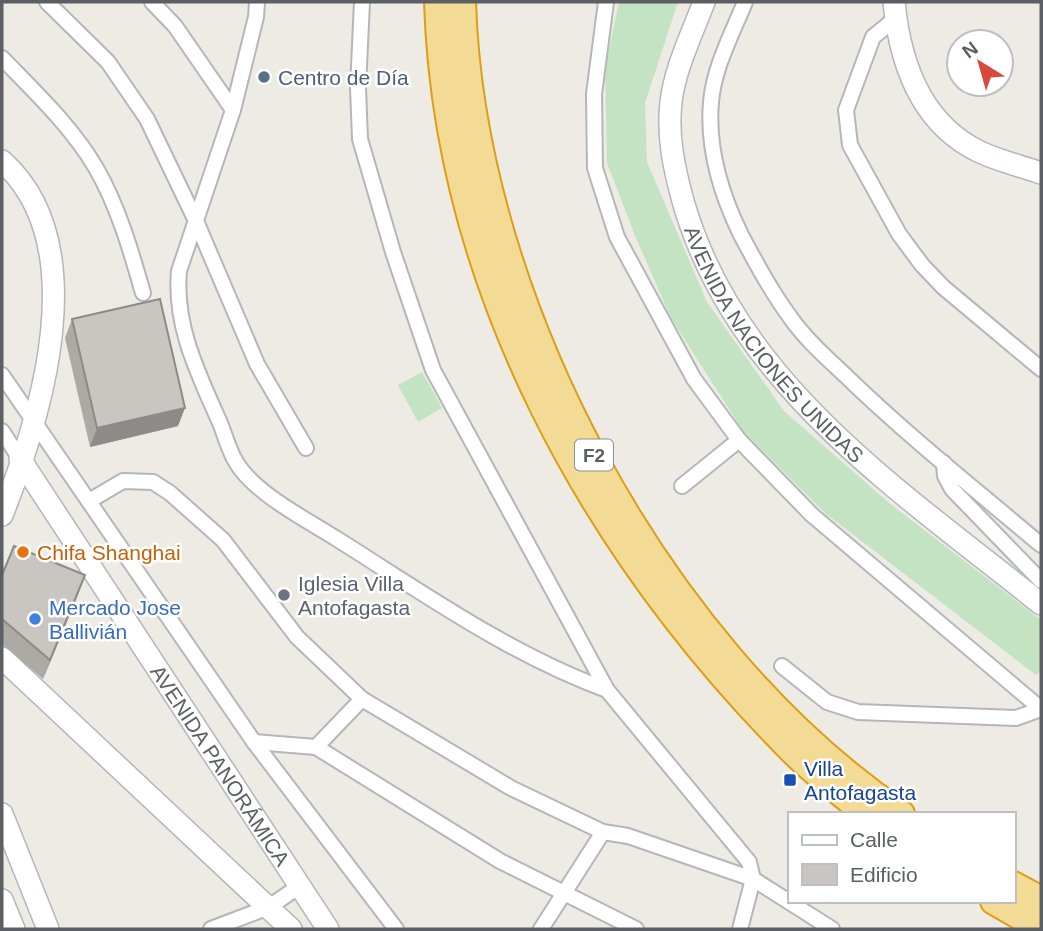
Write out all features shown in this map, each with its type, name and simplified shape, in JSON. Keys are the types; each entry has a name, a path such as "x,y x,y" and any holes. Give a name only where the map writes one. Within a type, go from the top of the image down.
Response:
{"highway":[{"name":"F2","path":"438,2 442,82 455,156 480,248 508,328 538,399 600,511 681,624 731,685 792,750 864,812"},
{"name":"F2","path":"462,2 468,79 501,241 558,388 619,502 695,614 744,671 801,734 898,812"},
{"path":"1015,886 1041,900"},
{"path":"997,903 1041,928"}],"street":[{"path":"47,2 108,62 139,107 196,221 257,365 306,448"},
{"path":"152,2 175,26 233,110"},
{"path":"257,2 256,18 233,110 180,271 177,296 181,325 198,374 236,463 256,485 407,583 538,659 572,677 607,690"},
{"path":"362,2 358,89 360,139 393,253 433,370 607,690 740,848 752,869 753,879 740,929"},
{"path":"606,2 598,52 593,130 595,168 605,204 632,267 694,379 739,440 812,516 1041,709"},
{"name":"AVENIDA NACIONES UNIDAS","path":"704,2 679,68 671,100 669,137 691,229 713,280 766,361 792,393 846,446 1041,604"},
{"path":"745,2 718,68 711,102 716,166 725,202 758,268 791,318 878,408 1041,544"},
{"path":"895,10 908,70 934,118 953,136 981,153 1041,173"},
{"path":"895,10 873,37 846,110 850,145 899,234 922,265 943,287 1041,369"},
{"path":"2,58 52,109 96,168 128,241 143,293"},
{"path":"2,161 30,196 46,228 52,258 49,345 43,386 32,420 11,462 2,515"},
{"path":"2,375 254,742 396,929"},
{"path":"2,431 11,462"},
{"path":"682,486 739,440"},
{"name":"AVENIDA PANORÁMICA","path":"11,462 301,885 328,929"},
{"path":"944,463 952,489 1041,581"},
{"path":"89,501 123,481 136,479 153,482 170,493 223,540 297,637 362,699 511,788 603,832 628,836 753,879 788,901"},
{"name":"AVENIDA PANORÁMICA","path":"2,659 291,929"},
{"path":"782,666 827,702 858,712 1016,718 1041,709"},
{"path":"316,747 362,699"},
{"path":"254,742 316,747 500,861 636,929"},
{"path":"2,814 48,929"},
{"path":"541,929 566,894 603,832"},
{"path":"211,929 269,907 301,885"},
{"path":"2,900 13,929"},
{"path":"791,903 832,929"}],"green space":[{"path":"619,2 678,2 645,103 647,162 707,302 784,411 888,502 1041,620 1041,670 1036,675 825,513 743,431 671,318 607,163 605,69"},
{"path":"422,372 442,408 418,422 398,385"}],"building":[{"path":"160,299 185,408 97,428 72,319"},
{"name":"Mercado Jose Ballivián","path":"14,546 85,575 50,660 2,619 2,575"}],"place":[{"name":"Centro de Día","path":"264,77"},
{"name":"Chifa Shanghai","path":"23,552"},
{"name":"Iglesia Villa Antofagasta","path":"284,595"},
{"name":"Mercado Jose Ballivián","path":"35,619"},
{"name":"Villa Antofagasta","path":"790,780"}]}
